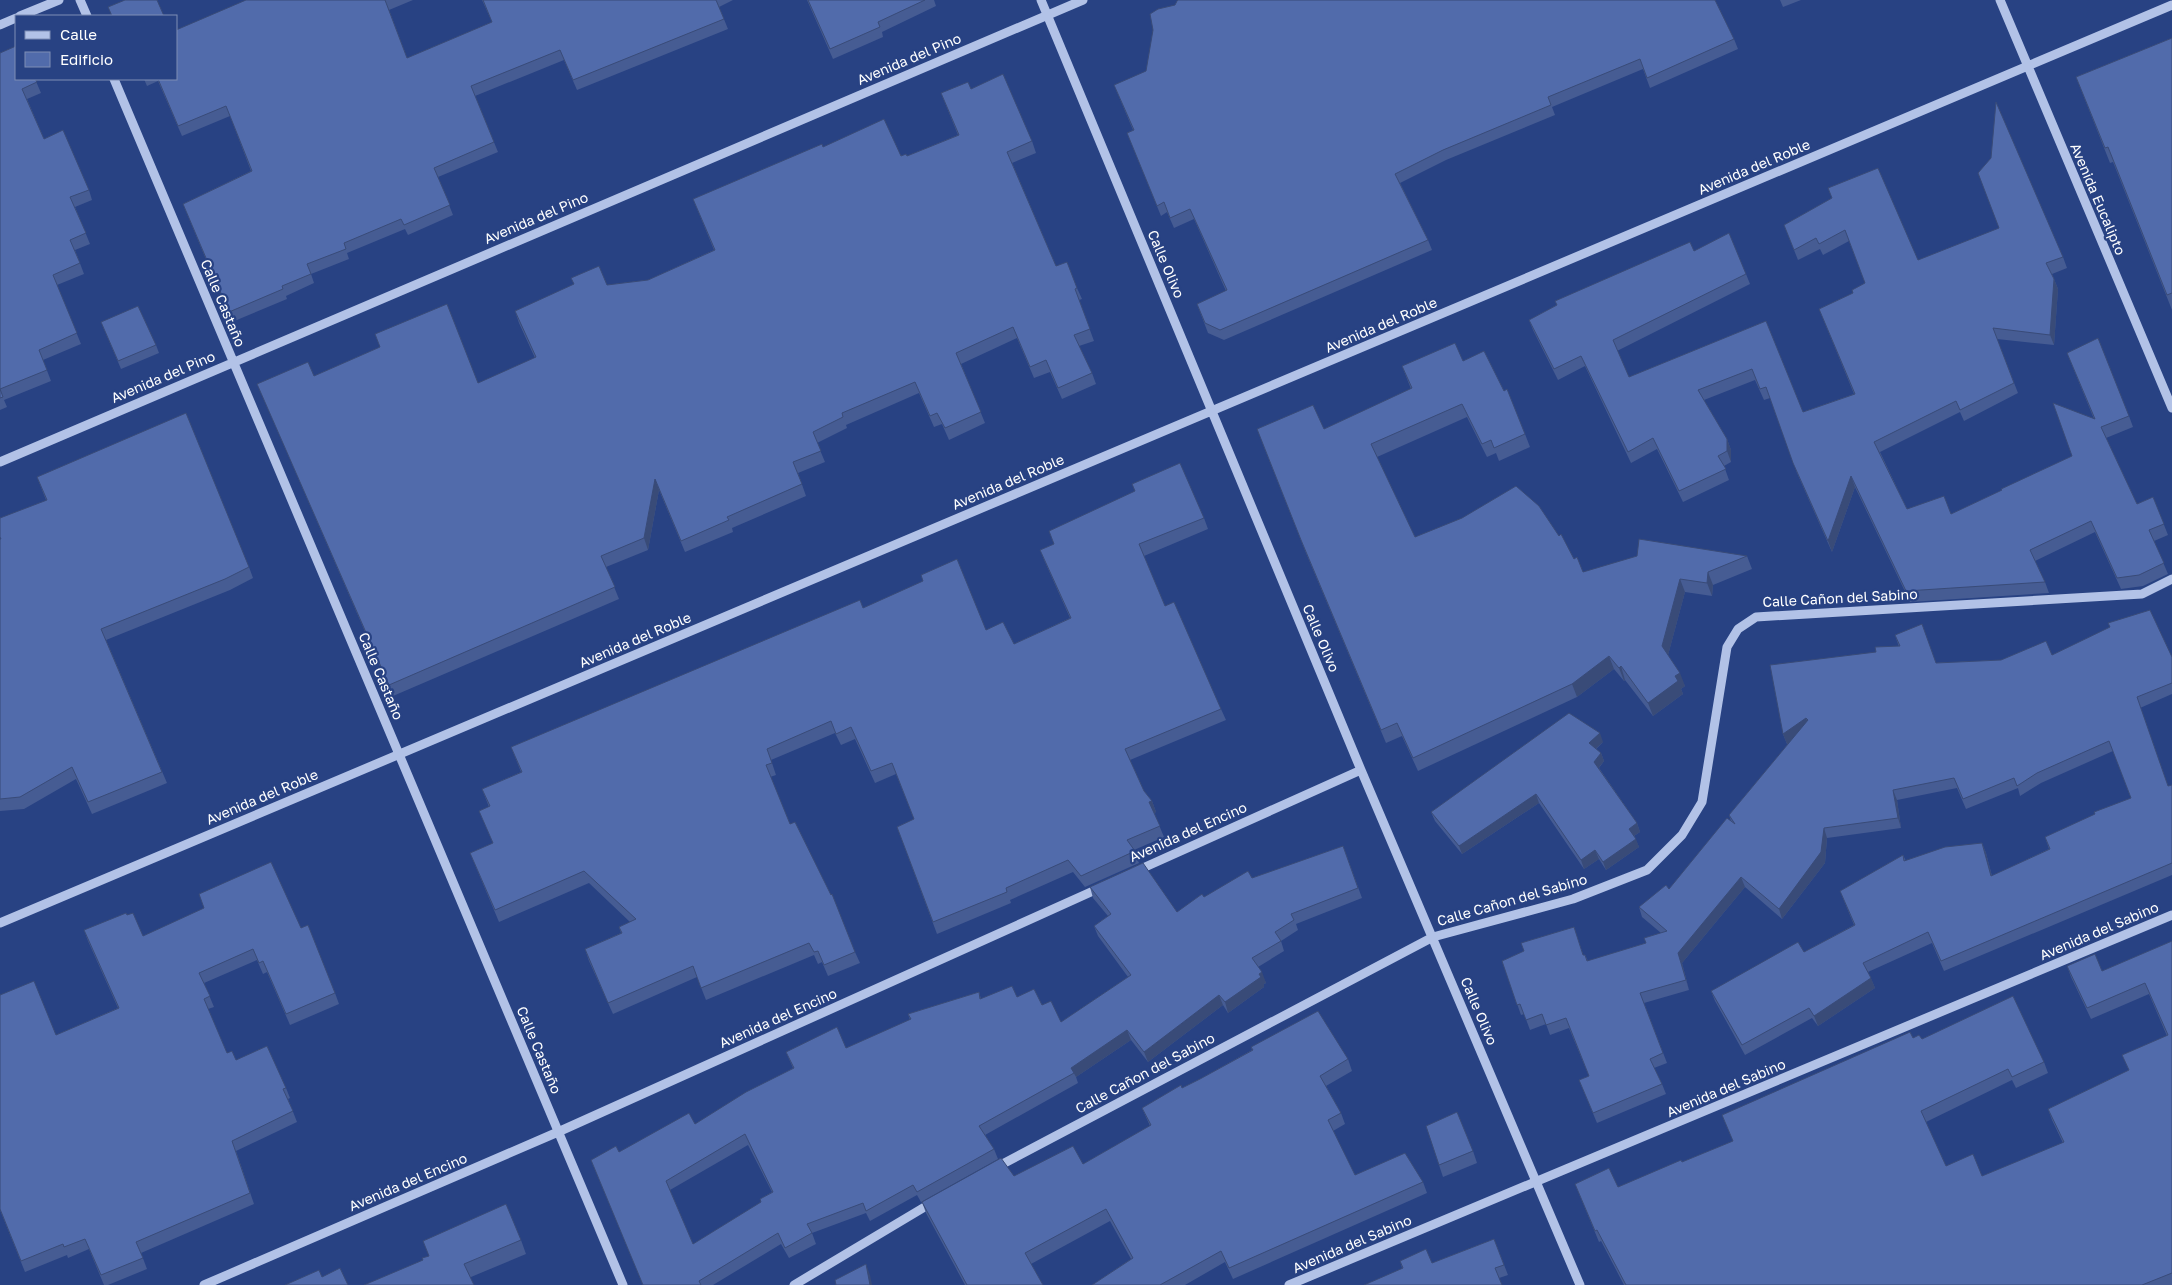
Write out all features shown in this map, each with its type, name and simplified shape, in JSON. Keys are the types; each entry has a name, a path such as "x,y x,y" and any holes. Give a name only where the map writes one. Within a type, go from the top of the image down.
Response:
{"street":[{"path":"22,15 59,0"},
{"path":"80,0 87,15"},
{"name":"Calle Olivo","path":"1041,0 1361,770 1580,1285"},
{"name":"Avenida del Pino","path":"0,462 1083,0"},
{"name":"Avenida Eucalipto","path":"2000,0 2172,408"},
{"name":"Avenida del Roble","path":"0,923 2172,5"},
{"path":"0,25 15,18"},
{"name":"Calle Castaño","path":"114,80 623,1285"},
{"name":"Calle Cañon del Sabino","path":"988,1172 1433,937 1573,899 1647,870 1682,834 1702,802 1727,647 1738,629 1756,617 2142,594 2172,579"},
{"name":"Avenida del Encino","path":"1126,876 1361,770"},
{"name":"Avenida del Encino","path":"204,1285 558,1132 1108,884"},
{"name":"Avenida del Sabino","path":"1289,1285 2172,915"},
{"path":"794,1285 944,1195"}],"building":[{"path":"125,0 157,0 164,15 112,15 108,7"},
{"path":"246,0 385,0 407,58 492,22 483,0 716,0 724,19 573,80 560,50 471,86 494,142 434,168 450,205 404,225 401,219 344,243 346,249 307,264 311,274 282,286 283,289 229,312 183,204 252,171 226,106 178,126 158,80 178,80 178,29"},
{"path":"808,0 925,0 878,22 880,27 830,49"},
{"path":"1178,0 1715,0 1734,39 1647,78 1640,59 1548,97 1551,105 1443,150 1395,174 1428,240 1220,330 1205,323 1197,304 1227,290 1190,209 1170,218 1164,202 1157,206 1127,133 1134,130 1114,85 1146,71 1153,30 1150,14 1158,9 1175,5"},
{"path":"2172,38 2172,293 2167,295 2108,147 2105,148 2076,77"},
{"path":"15,46 15,80 36,80 37,82 22,89 44,139 63,130 89,190 70,197 86,233 70,240 80,263 53,275 77,333 39,350 47,370 0,389 0,53"},
{"path":"1003,74 1032,141 1007,152 1056,266 1067,262 1077,288 1075,289 1090,329 1074,335 1092,373 1058,388 1046,360 1030,367 1013,327 956,353 981,412 945,428 937,413 930,416 915,382 842,413 843,417 813,432 821,451 793,462 802,484 727,517 729,520 681,541 655,479 644,538 601,556 615,587 389,685 257,384 308,362 314,376 380,347 375,334 447,304 478,383 536,357 515,311 574,284 571,278 599,266 607,285 648,280 715,250 693,199 822,144 823,147 884,119 901,156 906,154 907,156 959,135 941,93 968,82 971,89"},
{"path":"1996,102 2063,257 2046,263 2054,279 2050,335 1993,328 2014,383 1960,410 1956,401 1874,442 1907,509 1944,496 1951,514 2072,456 2053,403 2095,419 2067,353 2098,338 2129,416 2101,427 2137,504 2153,497 2164,524 2149,530 2164,563 2139,575 2117,578 2091,521 2030,550 2045,582 1906,591 1851,476 1828,541 1793,463 1766,387 1760,389 1752,369 1698,390 1727,439 1727,451 1718,456 1726,469 1679,491 1653,438 1628,452 1581,356 1554,369 1529,320 1557,305 1555,301 1690,242 1694,251 1729,233 1746,274 1613,340 1629,377 1766,321 1803,412 1855,394 1819,309 1853,293 1852,290 1865,283 1845,230 1819,244 1816,238 1794,250 1784,225 1832,198 1828,188 1878,168 1918,260 1999,228 1978,173 1991,158"},
{"path":"138,306 156,345 118,361 101,322"},
{"path":"1455,343 1463,361 1484,351 1504,391 1507,389 1525,434 1494,448 1491,440 1482,444 1462,404 1371,444 1415,537 1462,518 1516,486 1539,506 1559,536 1561,534 1574,559 1577,557 1583,572 1637,556 1639,539 1747,556 1708,572 1707,583 1680,579 1662,646 1680,673 1675,676 1678,681 1648,703 1621,666 1619,668 1609,656 1572,684 1413,758 1397,723 1381,730 1301,540 1257,429 1313,405 1324,429 1412,388 1402,366"},
{"path":"186,413 249,567 225,579 101,629 162,772 88,802 72,767 20,797 0,799 0,518 47,500 37,477"},
{"path":"1180,463 1204,518 1139,544 1165,606 1174,602 1221,709 1125,749 1144,791 1152,801 1149,802 1160,826 1127,840 1135,851 1081,876 1068,860 1006,888 1007,892 933,922 897,827 914,819 892,763 871,771 851,727 836,734 831,721 767,749 772,763 766,765 790,824 795,822 832,894 855,952 824,965 818,951 814,952 809,943 701,988 693,966 608,1003 585,949 622,933 619,927 636,919 584,871 495,910 470,853 493,843 479,811 490,806 482,789 522,772 511,747 860,600 863,608 923,581 921,575 957,559 986,630 1003,622 1014,644 1071,618 1040,550 1054,544 1049,531 1135,491 1132,484"},
{"path":"2150,610 2172,657 2172,683 2137,697 2168,786 2172,785 2172,863 1941,961 1928,932 1863,963 1871,978 1814,1016 1809,1008 1742,1045 1711,991 1798,942 1804,952 1855,925 1840,891 1903,855 1904,861 1945,847 1982,843 1991,876 2050,849 2045,837 2095,814 2094,812 2131,798 2109,741 2037,773 2017,786 2014,778 1963,799 1954,778 1893,790 1898,818 1824,828 1821,852 1779,909 1741,877 1678,953 1686,980 1640,993 1663,1053 1650,1059 1662,1084 1593,1113 1579,1080 1589,1076 1566,1018 1546,1025 1542,1014 1526,1020 1520,1004 1517,1005 1502,961 1524,951 1521,943 1574,927 1583,955 1585,955 1587,961 1646,943 1644,938 1667,931 1639,907 1666,885 1669,889 1727,818 1735,824 1729,815 1808,720 1806,718 1783,734 1770,665 1876,652 1875,647 1900,646 1895,635 1922,624 1936,663 2001,660 2046,641 2052,655 2110,627 2108,623"},
{"path":"1569,713 1600,733 1589,743 1601,753 1594,762 1637,823 1629,829 1636,839 1603,862 1595,850 1581,860 1536,794 1459,846 1431,812"},
{"path":"1343,846 1358,888 1291,914 1294,920 1275,932 1281,941 1252,958 1262,972 1259,974 1261,977 1225,1002 1219,995 1144,1052 1127,1030 1071,1068 1074,1073 979,1126 994,1149 917,1192 913,1185 866,1211 863,1203 807,1224 812,1233 785,1248 778,1233 699,1281 701,1285 643,1285 591,1160 616,1146 619,1152 689,1113 695,1124 746,1092 794,1068 786,1052 837,1027 846,1048 911,1019 908,1014 979,992 980,999 1012,986 1017,997 1034,989 1042,1005 1051,1001 1061,1022 1131,975 1094,926 1111,914 1090,887 1143,863 1177,912 1202,894 1204,897 1248,871 1252,878","holes":["745,1134 773,1192 760,1199 761,1202 693,1244 666,1181"]},
{"path":"271,862 301,928 308,925 335,993 286,1014 263,961 259,963 253,949 199,973 210,996 204,999 227,1053 232,1051 236,1060 267,1046 286,1088 283,1089 293,1111 232,1141 250,1193 136,1242 143,1258 101,1275 85,1239 64,1247 63,1244 21,1261 0,1209 0,995 34,981 56,1035 119,1008 84,930 126,913 127,915 133,913 143,936 204,908 199,894"},
{"path":"2172,941 2172,1273 2142,1285 1626,1285 1597,1230 1595,1231 1575,1184 1609,1168 1618,1187 1681,1160 1682,1162 1733,1141 1722,1115 1910,1032 1913,1038 1919,1035 1922,1039 2013,996 2044,1062 2012,1077 2008,1069 1921,1111 1946,1166 1973,1154 1982,1176 2064,1142 2048,1109 2129,1070 2122,1055 2168,1035 2145,983 2087,1008 2067,966 2095,954 2102,971"},
{"path":"1318,1011 1348,1059 1320,1076 1341,1113 1328,1120 1355,1175 1405,1153 1423,1182 1229,1268 1221,1251 1160,1285 1092,1285 1133,1258 1106,1209 1025,1253 1043,1285 967,1285 922,1202 1001,1158 1014,1176 1073,1146 1083,1164 1151,1125 1142,1108 1181,1085 1182,1088 1253,1050 1251,1047"},
{"path":"1457,1112 1473,1151 1439,1165 1426,1126"},
{"path":"506,1204 521,1240 464,1264 474,1285 364,1285 429,1256 423,1241"},
{"path":"1494,1239 1504,1265 1495,1268 1502,1285 1364,1285 1403,1268 1400,1261 1426,1249 1432,1263"},
{"path":"866,1264 870,1285 836,1285 835,1280"},
{"path":"340,1268 348,1285 285,1285 319,1270 322,1277"}]}
